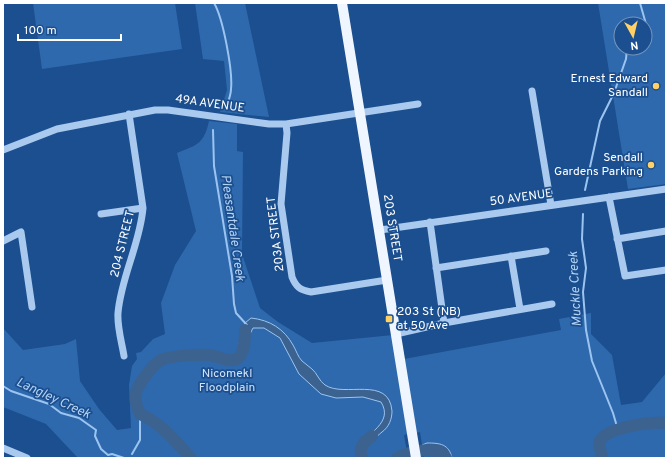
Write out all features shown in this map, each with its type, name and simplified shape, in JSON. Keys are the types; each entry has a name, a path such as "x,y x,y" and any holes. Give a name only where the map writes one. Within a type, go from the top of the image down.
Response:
{"main road":[{"name":"203 STREET","path":"342,3 416,458"}],"street":[{"path":"532,91 551,205"},
{"name":"49A AVENUE","path":"3,150 57,129 129,114 168,110 269,124 286,124 418,104"},
{"name":"204 STREET","path":"124,356 118,315 120,298 142,224 143,208 129,114"},
{"name":"203A STREET","path":"286,124 287,133 281,204 292,277 295,285 302,291 311,292 388,280"},
{"name":"50 AVENUE","path":"380,230 666,189"},
{"path":"609,197 625,276 666,270"},
{"path":"101,214 143,208"},
{"path":"430,222 444,323"},
{"path":"617,239 666,230"},
{"path":"3,241 21,232 32,307"},
{"path":"436,268 546,251"},
{"path":"511,256 520,309"},
{"path":"396,334 444,323 552,304"},
{"path":"3,448 27,458"}],"green space":[{"path":"33,3 175,3 182,49 42,69"},
{"path":"195,3 245,3 269,117 220,112 227,90 224,61 203,59"},
{"path":"598,3 666,3 666,184 628,189"},
{"name":"Nicomekl Floodplain","path":"209,121 237,124 237,151 243,152 242,254 260,308 278,322 312,343 393,335 409,434 404,435 408,458 78,458 46,424 3,407 3,328 23,350 65,344 76,339 80,381 99,409 117,430 131,428 129,385 132,366 137,359 136,353 141,352 153,339 165,334 161,303 175,265 196,231 177,153 199,143 205,135"},
{"path":"591,313 591,334 612,355 621,405 642,402 666,373 666,458 424,458 420,432 416,433 404,359 561,330 559,319"}],"shaded area":[{"path":"251,318 270,323 281,330 289,339 303,362 314,371 325,385 333,388 374,390 383,394 389,400 392,411 391,420 387,428 364,446 357,448 382,422 384,409 381,402 363,397 336,398 321,394 299,374 280,338 264,328 253,328 244,346 239,344 245,323"},
{"path":"427,443 443,445 449,450 452,458 431,454 423,455 422,445"}],"waterway":[{"name":"Pleasantdale Creek","path":"214,3 221,20 229,58 231,91 227,107"},
{"name":"Muckle Creek","path":"640,3 644,16"},
{"name":"Muckle Creek","path":"585,190 600,121 614,93 626,56"},
{"name":"Pleasantdale Creek","path":"213,130 214,166 232,276 234,304 236,313 247,325"},
{"name":"Muckle Creek","path":"583,214 582,239 586,268 583,292 586,330 592,361 613,413 618,430"},
{"path":"191,458 174,439 155,422 140,414 136,404 136,391 147,373 158,362 170,357 206,355 227,360 237,359 240,357 243,350 245,330"},
{"name":"Langley Creek","path":"3,386 11,391 49,404 61,413 79,418 96,430 95,436 101,449 108,455 112,454 124,458"},
{"name":"Langley Creek","path":"132,454 140,440 140,414"},
{"path":"602,458 599,443 609,433 618,429 650,423 666,423"},
{"path":"362,458 362,445 372,436"},
{"path":"397,458 423,450 436,451 446,458"}],"place":[{"name":"Ernest Edward Sandall","path":"656,86"},
{"name":"Sendall Gardens Parking","path":"651,165"},
{"name":"203 St (NB) at 50 Ave","path":"389,319"}]}
